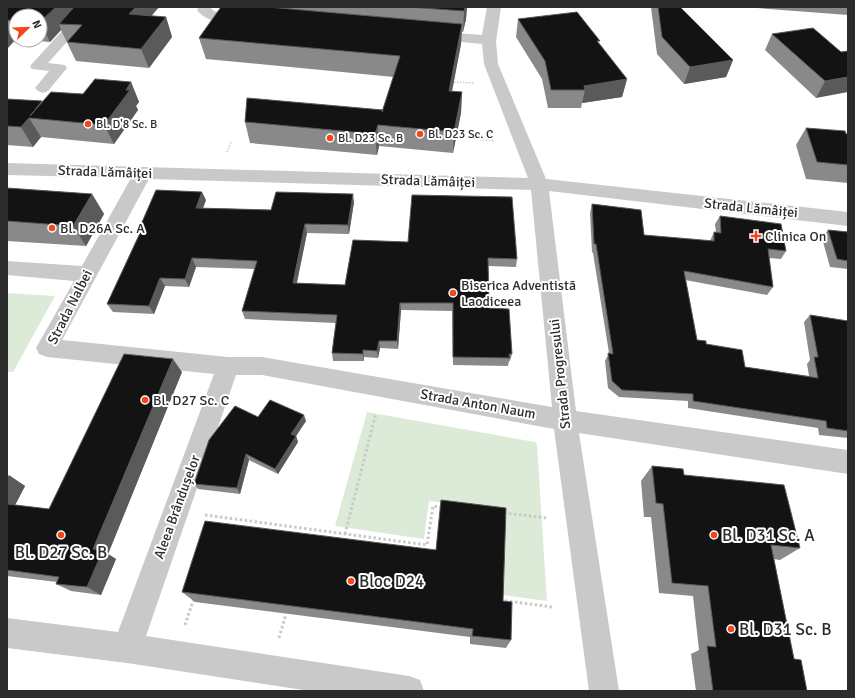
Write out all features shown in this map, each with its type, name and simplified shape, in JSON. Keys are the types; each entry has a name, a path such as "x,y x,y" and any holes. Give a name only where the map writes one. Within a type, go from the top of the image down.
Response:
{"street":[{"path":"43,88 60,68 37,66 92,7"},
{"path":"206,7 204,10 207,14 216,17 255,20"},
{"name":"Strada Progresului","path":"494,7 488,40 491,64 539,184 565,420 604,691"},
{"path":"420,34 488,40"},
{"name":"Strada Lămâiței","path":"7,169 539,184 848,219"},
{"name":"Strada Nalbei","path":"143,173 86,274 47,348 228,366"},
{"path":"7,268 86,274"},
{"name":"Strada Anton Naum","path":"228,366 262,366 565,420 848,462"},
{"name":"Aleea Brândușelor","path":"127,648 228,366"},
{"path":"7,632 127,648 409,691"}],"path":[{"path":"454,82 480,83"},
{"path":"456,137 499,141"},
{"path":"345,534 376,410"},
{"path":"199,515 427,545 432,506 448,507"},
{"path":"501,513 546,518"},
{"path":"217,525 220,517"},
{"path":"183,632 195,594"},
{"path":"499,600 552,607"},
{"path":"279,640 286,614"}],"green space":[{"path":"7,293 55,296 13,372 7,372"},
{"path":"367,412 535,442 537,445 547,601 502,595 505,510 429,501 424,539 335,526"}],"building":[{"path":"7,7 56,7 48,14 48,8 8,8 7,20"},
{"path":"74,7 136,7 129,14 166,17 141,49 67,42 82,25 59,24"},
{"path":"221,7 268,7 462,24 449,91 462,92 454,132 378,125 375,134 245,122 247,98 383,110 400,56 199,38"},
{"path":"408,7 465,7 464,11"},
{"path":"658,7 680,7 733,60 690,67 662,37"},
{"path":"577,12 600,41 597,41 627,79 584,86 585,90 551,90 545,61 518,19"},
{"path":"813,28 841,52 848,51 848,77 825,81 772,34"},
{"path":"95,79 131,82 126,90 130,90 104,125 29,118 21,127 7,126 7,99 42,101 30,116 51,92 83,94"},
{"path":"806,128 845,131 846,134 848,134 848,165 817,162"},
{"path":"7,188 92,194 73,226 7,221"},
{"path":"156,190 202,192 196,208 271,210 276,192 353,194 348,225 305,224 293,283 345,285 353,240 408,242 412,195 512,197 517,259 488,258 489,308 509,309 512,354 509,354 510,358 453,357 453,303 400,303 397,341 379,341 377,351 363,350 363,354 332,353 337,315 242,311 257,261 192,258 185,279 160,278 149,306 107,304 142,229 139,229"},
{"path":"592,204 641,210 644,235 714,241 714,232 721,233 720,216 781,224 786,251 768,249 773,287 684,271 697,340 706,341 706,344 742,350 745,367 818,378 814,357 818,357 810,315 848,321 848,431 827,428 826,421 693,401 693,394 622,390 612,381 608,353 613,354 596,244 594,244"},
{"path":"828,230 848,232 848,261 837,259"},
{"path":"124,354 173,359 93,549 103,550 87,587 56,584 59,577 7,570 7,504 49,509"},
{"path":"270,400 304,415 291,434 296,436 275,469 246,454 237,488 194,484 209,440 235,406 258,417"},
{"path":"652,466 683,469 684,475 784,485 800,548 771,545 794,659 801,660 807,691 713,691 707,646 716,647 708,586 672,583 663,504 656,503"},
{"name":"Bloc D24","path":"441,500 506,508 503,601 512,602 511,640 472,636 473,629 182,592 205,521 436,550"}],"place":[{"name":"Bl. D'8 Sc. B","path":"88,124"},
{"name":"Bl. D23 Sc. C","path":"420,134"},
{"name":"Bl. D23 Sc. B","path":"330,138"},
{"name":"Bl. D26A Sc. A","path":"52,228"},
{"name":"Clinica On","path":"756,236"},
{"name":"Biserica Adventistă Laodiceea","path":"453,293"},
{"name":"Bl. D27 Sc. C","path":"145,400"},
{"name":"Bl. D27 Sc. B","path":"61,535"},
{"name":"Bl. D31 Sc. A","path":"714,535"},
{"name":"Bloc D24","path":"351,581"},
{"name":"Bl. D31 Sc. B","path":"731,629"}]}
